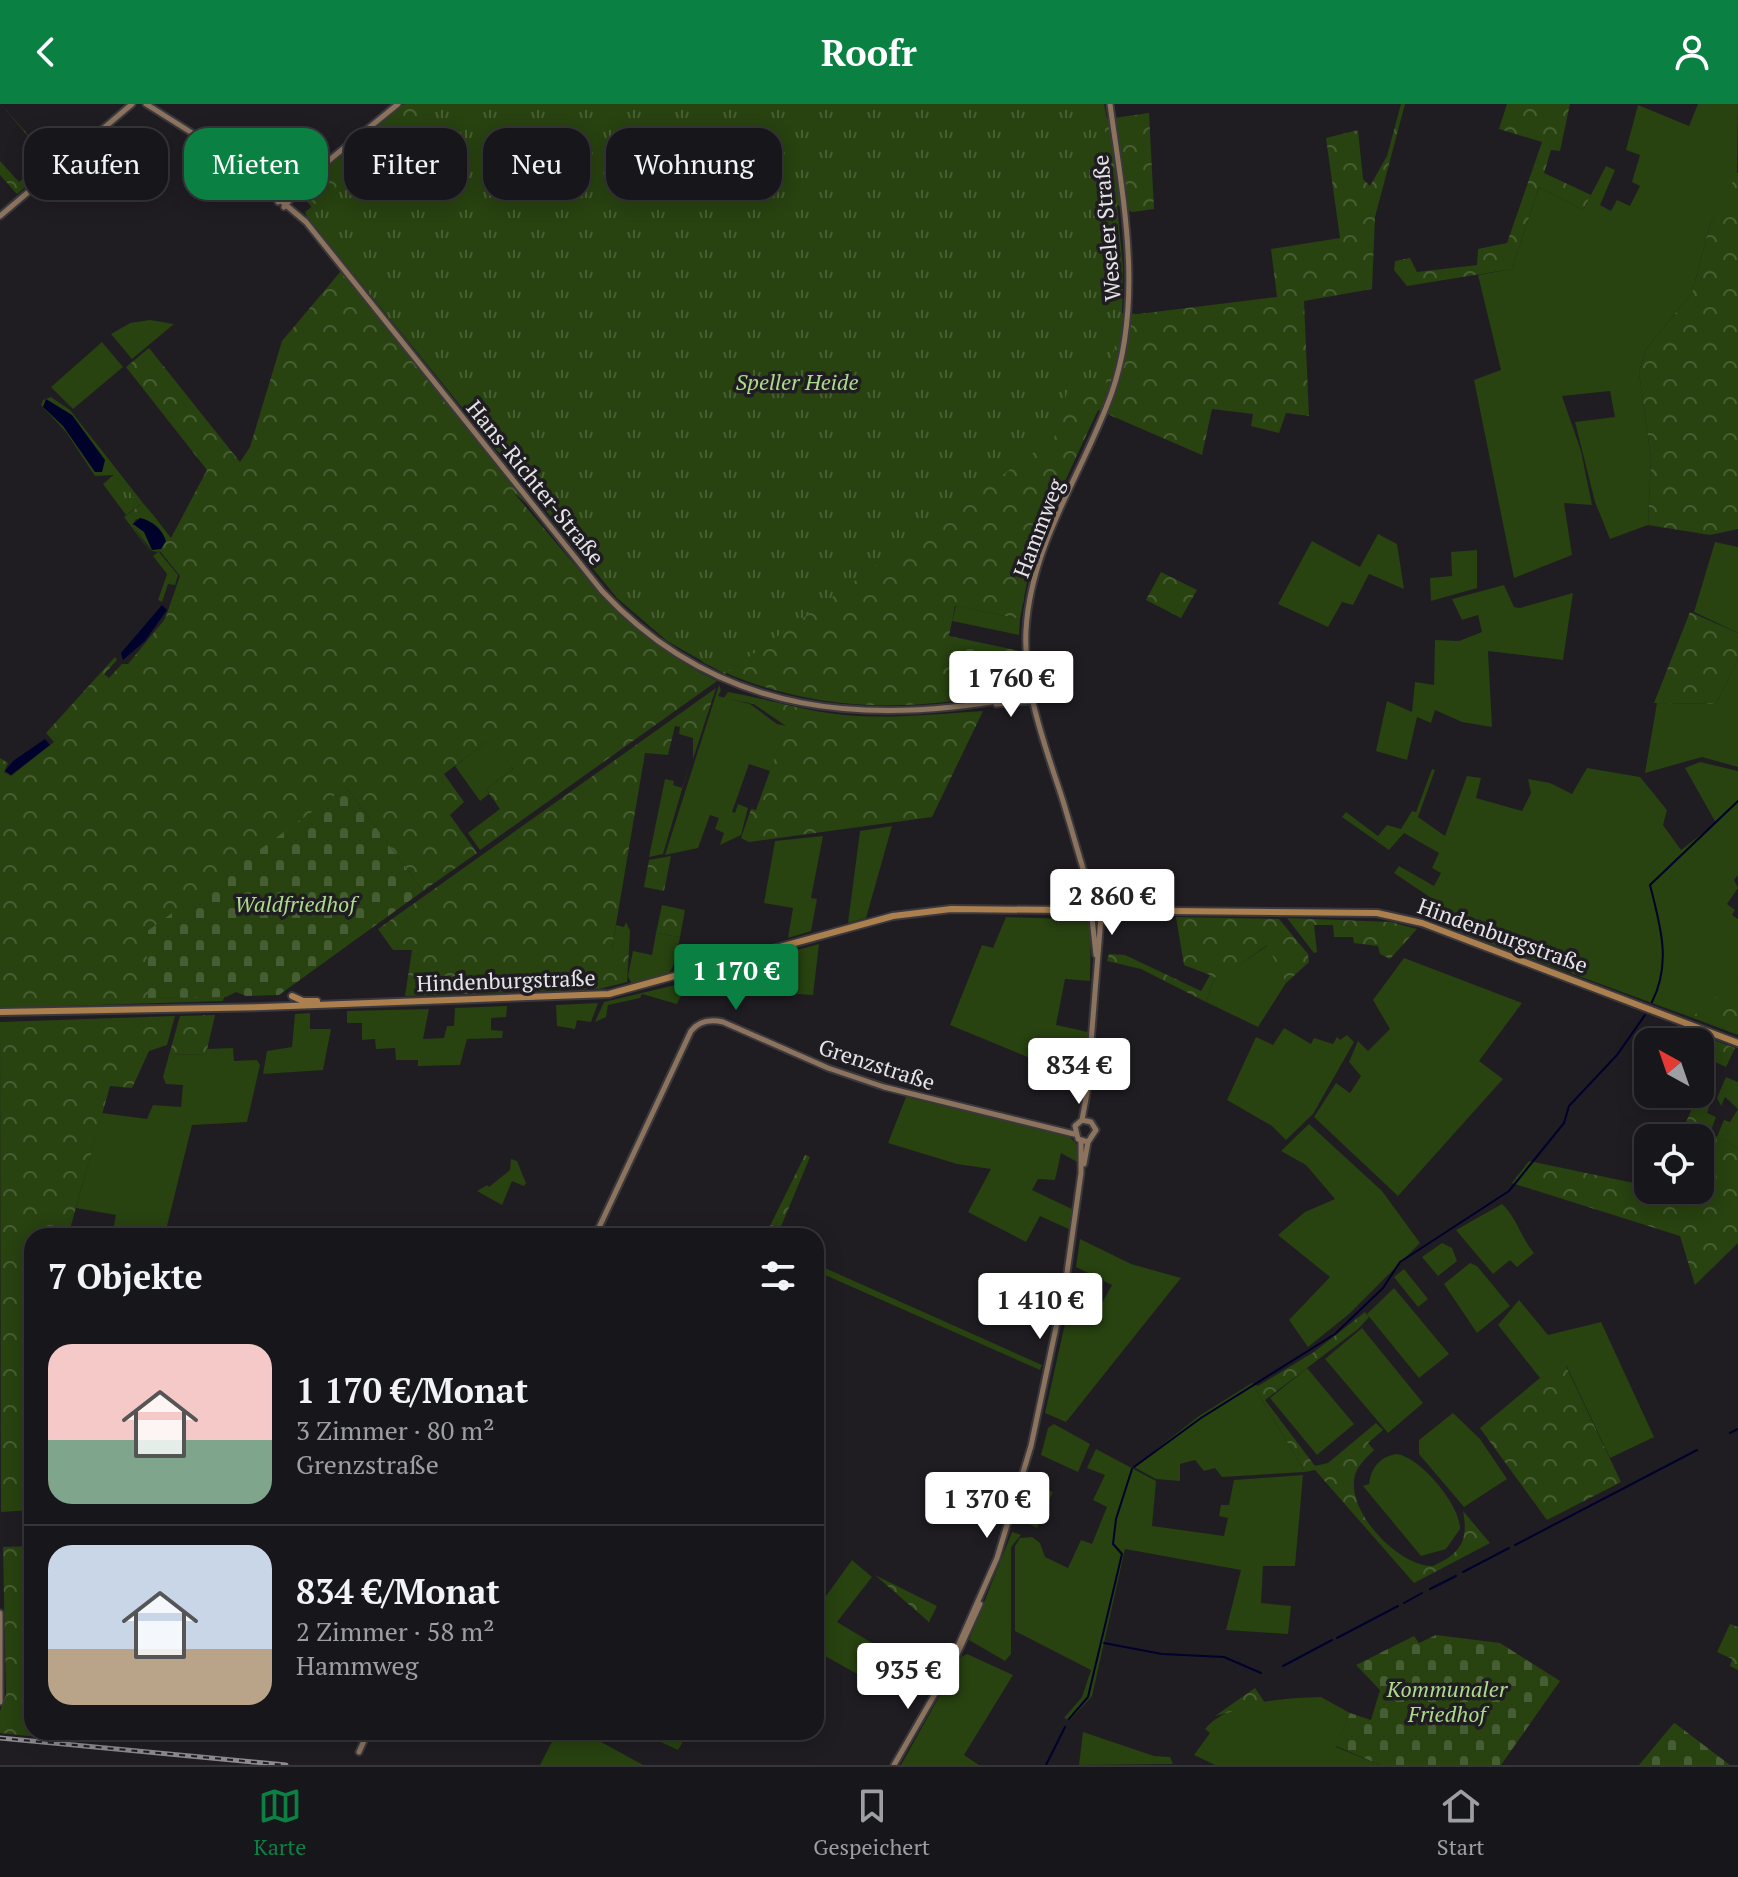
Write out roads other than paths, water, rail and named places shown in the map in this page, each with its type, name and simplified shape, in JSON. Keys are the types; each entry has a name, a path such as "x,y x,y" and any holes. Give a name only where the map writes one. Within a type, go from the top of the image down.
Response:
{"main road":[{"path":"0,216 132,104"},
{"name":"Hans-Richter-Straße","path":"146,104 184,128"},
{"path":"368,128 398,104"},
{"name":"Weseler Straße","path":"1110,104 1130,281 1126,335 1111,395"},
{"path":"328,162 344,148"},
{"name":"Hans-Richter-Straße","path":"279,200 306,222 602,591 661,643 732,683 807,706 871,712 1032,698"},
{"path":"282,203 285,200"},
{"path":"282,203 286,200"},
{"path":"293,200 306,222"},
{"name":"Hammweg","path":"894,1765 972,1624 1013,1511 1039,1414 1066,1280 1084,1141 1096,1130 1085,1120 1096,963 1094,911 1032,698 1026,631 1036,569 1111,395"},
{"name":"Hammweg","path":"1082,863 1094,911"},
{"name":"Hindenburgstraße","path":"0,1012 609,994 906,914 951,909 1377,913 1401,917 1738,1043"},
{"name":"Hindenburgstraße","path":"292,996 303,1001 345,1004"},
{"name":"Grenzstraße","path":"599,1228 691,1031 709,1020 723,1022 828,1068 884,1087 1074,1134"},
{"path":"1084,1141 1074,1134 1075,1126 1085,1120"},
{"name":"Grenzstraße","path":"1049,1127 1075,1126"},
{"path":"0,1613 0,1702"},
{"path":"359,1752 364,1740"}],"water":[{"path":"46,399 72,415 105,460 102,472 95,472 63,426 43,407"},
{"path":"140,518 153,523 162,533 166,541 161,549 152,550 144,532 133,524"},
{"path":"162,605 167,610 145,641 123,660 121,653"},
{"path":"45,739 50,745 11,775 5,771 13,761"}],"waterway":[{"path":"1652,1002 1662,972 1663,958 1650,885 1738,801"},
{"path":"1134,1467 1201,1418 1335,1334 1383,1288 1400,1262 1509,1191 1564,1123 1569,1106 1617,1055 1645,1015"},
{"path":"1730,1433 1738,1429"},
{"path":"1515,1545 1697,1450"},
{"path":"1069,1719 1088,1697 1122,1554 1113,1544 1116,1519 1132,1469"},
{"path":"1463,1572 1509,1548"},
{"path":"1430,1589 1456,1576"},
{"path":"1404,1603 1422,1593"},
{"path":"1337,1638 1398,1606"},
{"path":"1283,1666 1332,1640"},
{"path":"1104,1643 1162,1654 1224,1657 1261,1673"},
{"path":"1046,1765 1065,1727"}],"railway":[{"path":"0,1738 286,1765"}],"park label":[{"name":"Speller Heide","path":"797,381"},
{"name":"Waldfriedhof","path":"295,903"},
{"name":"Kommunaler Friedhof","path":"1447,1700"}]}
